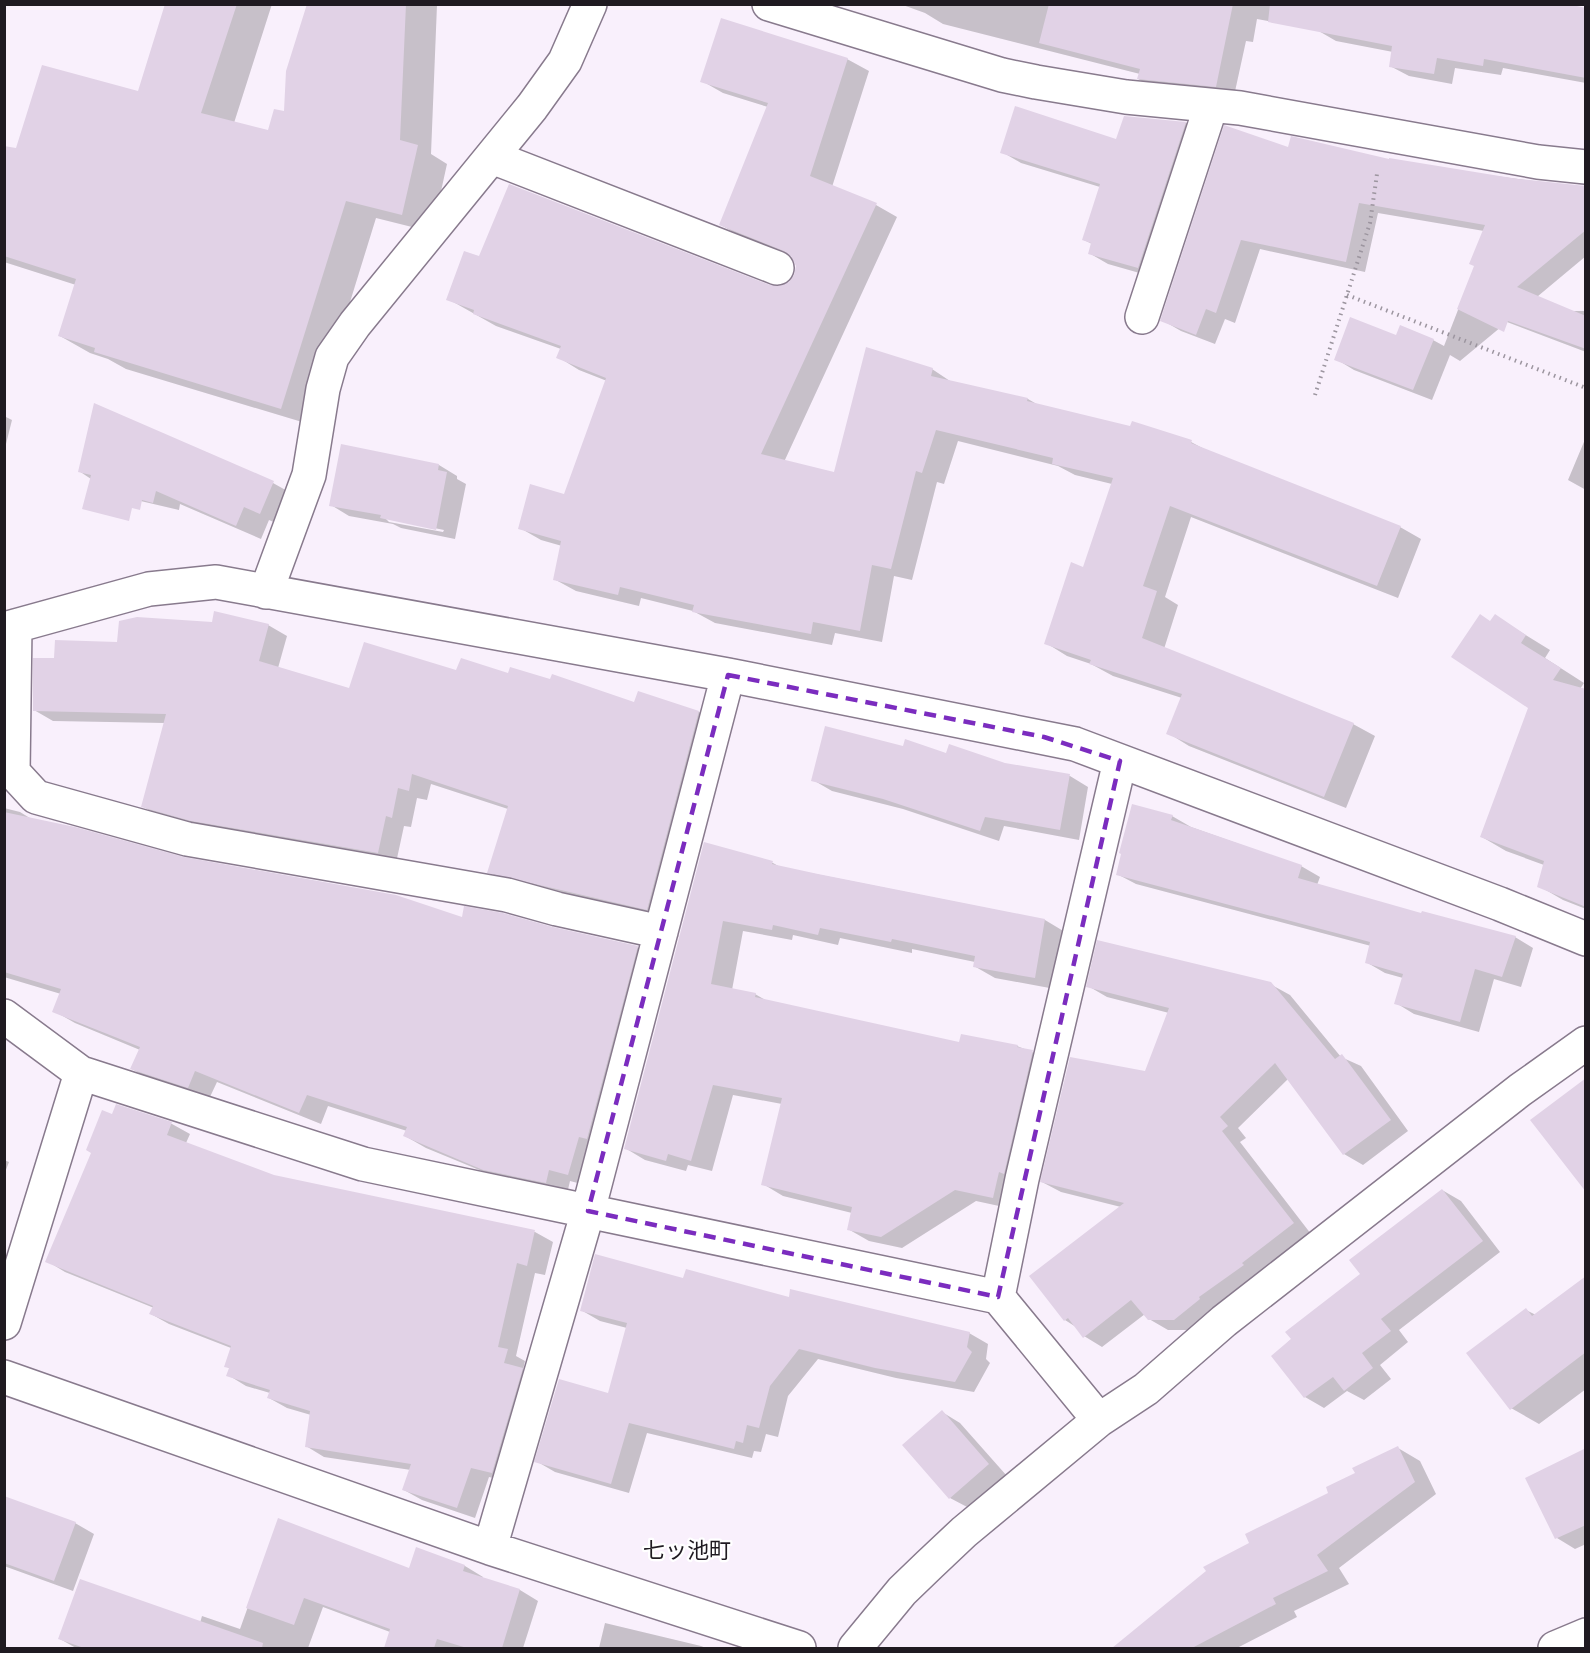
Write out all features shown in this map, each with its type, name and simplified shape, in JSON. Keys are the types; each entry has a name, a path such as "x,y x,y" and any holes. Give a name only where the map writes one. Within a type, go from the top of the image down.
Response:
{"street":[{"path":"266,592 309,475 322,390 332,357 355,324 532,107 565,61 590,4"},
{"path":"769,4 1002,75 1036,82 1126,97 1240,108 1538,162 1586,167"},
{"path":"1142,317 1211,106"},
{"path":"492,157 777,268"},
{"path":"661,932 557,909 507,895 187,839 36,797 13,772 10,628 149,589 216,582 728,675 1044,737 1075,744 1500,904 1586,939"},
{"path":"490,1548 588,1211 728,675"},
{"path":"999,1297 1022,1179 1120,761"},
{"path":"4,1016 81,1073 363,1164 999,1297 1099,1420"},
{"path":"855,1648 902,1591 964,1532 1099,1420 1146,1389 1224,1321 1520,1090 1586,1043"},
{"path":"4,1323 81,1073"},
{"path":"4,1377 490,1548 799,1648"},
{"path":"1555,1648 1586,1635"}],"path":[{"path":"1315,395 1370,223 1382,135"},
{"path":"1347,295 1586,388"}],"highlighted area":[{"path":"728,675 1044,737 1120,761 998,1297 588,1211"}],"building":[{"path":"165,4 237,4 201,113 268,130 274,109 284,111 286,71 307,4 406,4 400,140 418,145 402,215 346,201 281,409 94,352 95,348 58,336 76,279 4,256 4,146 16,148 42,65 138,91"},
{"path":"1049,4 1233,4 1216,87 1137,79 1140,69 1039,43"},
{"path":"1270,4 1568,4 1586,8 1586,78 1484,59 1483,66 1437,58 1434,74 1389,67 1392,46 1268,22"},
{"path":"721,18 848,58 810,176 877,203 761,454 834,472 866,347 933,368 931,376 1028,398 1027,401 1130,426 1132,421 1192,440 1191,443 1401,526 1377,586 1170,506 1143,586 1157,591 1142,638 1354,723 1324,797 1166,734 1182,694 1089,664 1091,660 1044,644 1071,562 1083,567 1113,478 1052,464 1053,458 936,430 922,473 916,471 891,569 872,565 860,631 813,622 811,634 692,612 694,605 620,587 618,595 553,580 561,541 518,529 530,484 564,494 606,378 556,358 561,346 473,314 474,310 446,300 464,251 479,256 509,184 770,285 780,286 789,282 796,266 791,256 784,251 719,225 768,103 700,82"},
{"path":"1015,106 1116,139 1124,116 1186,122 1138,268 1088,254 1091,243 1082,240 1100,184 1000,153"},
{"path":"1224,125 1288,147 1291,136 1389,159 1518,179 1586,186 1586,230 1517,287 1586,316 1586,349 1508,321 1504,332 1457,309 1474,266 1469,264 1485,225 1359,203 1346,262 1241,240 1216,313 1206,309 1196,335 1160,321"},
{"path":"1350,317 1396,335 1400,325 1434,339 1413,390 1334,360"},
{"path":"94,403 274,481 260,514 244,507 236,526 156,491 153,503 142,500 140,510 132,508 129,521 82,509 91,475 78,472"},
{"path":"341,444 439,464 438,470 447,472 436,530 380,518 381,515 329,506"},
{"path":"214,611 269,624 259,661 349,688 364,642 456,670 461,658 508,673 510,667 550,679 552,674 634,702 638,691 699,711 647,910 487,873 508,806 412,774 409,791 398,788 392,818 386,816 378,853 191,821 141,807 166,714 33,711 33,658 54,658 55,640 117,642 119,621 137,617 212,622"},
{"path":"1480,614 1490,621 1495,614 1526,635 1521,643 1561,668 1553,680 1586,689 1586,907 1537,887 1544,861 1480,837 1528,708 1451,657"},
{"path":"825,726 903,746 905,739 946,753 949,744 1005,763 1070,774 1060,830 985,817 980,831 883,799 811,781"},
{"path":"1132,804 1173,815 1171,820 1302,865 1298,878 1421,913 1422,911 1516,936 1502,977 1475,969 1460,1022 1394,1004 1403,974 1365,963 1370,942 1116,875 1121,854 1119,853"},
{"path":"4,812 75,827 184,857 396,895 462,917 464,906 503,913 638,946 587,1139 579,1137 568,1175 549,1170 546,1183 483,1170 403,1136 407,1127 307,1095 299,1113 195,1071 188,1088 130,1069 140,1047 52,1012 61,989 4,972"},
{"path":"704,842 773,861 772,864 1045,919 1035,978 973,967 975,956 892,939 891,942 820,928 818,935 773,925 772,930 723,921 711,984 756,993 755,997 959,1042 961,1034 1033,1050 1004,1174 999,1172 993,1198 955,1190 881,1237 847,1230 852,1207 761,1185 782,1098 713,1085 691,1161 668,1154 666,1161 624,1149"},
{"path":"1097,940 1271,982 1335,1059 1342,1054 1391,1120 1343,1155 1275,1063 1220,1117 1228,1126 1222,1131 1294,1223 1242,1263 1244,1265 1199,1297 1200,1299 1174,1320 1148,1320 1131,1300 1083,1338 1068,1318 1064,1321 1029,1276 1124,1203 1040,1182 1070,1057 1145,1071 1169,1008 1086,987"},
{"path":"1586,1078 1586,1192 1530,1120"},
{"path":"116,1104 172,1122 167,1135 274,1175 535,1230 527,1266 517,1263 498,1347 508,1349 504,1363 523,1368 492,1473 471,1468 457,1508 402,1490 411,1464 305,1447 310,1411 267,1398 270,1390 226,1376 229,1368 224,1367 231,1346 149,1314 153,1306 45,1262 91,1153 86,1150 102,1110 112,1114"},
{"path":"1442,1189 1483,1241 1381,1319 1391,1331 1362,1353 1373,1368 1344,1391 1333,1377 1304,1398 1271,1356 1291,1339 1285,1332 1360,1274 1349,1260"},
{"path":"595,1254 683,1278 686,1269 789,1297 790,1289 970,1332 967,1347 972,1352 955,1382 875,1368 799,1349 770,1386 759,1428 747,1425 743,1443 736,1441 734,1449 629,1423 611,1484 534,1462 559,1379 608,1393 627,1323 580,1311"},
{"path":"1586,1276 1586,1352 1510,1410 1466,1353 1526,1308 1532,1316"},
{"path":"942,1410 989,1464 949,1499 902,1445"},
{"path":"1398,1446 1415,1482 1317,1555 1328,1571 1273,1598 1276,1604 1192,1648 1112,1648 1206,1571 1203,1567 1249,1543 1245,1534 1328,1493 1326,1487 1355,1473 1352,1468"},
{"path":"1586,1448 1586,1525 1555,1539 1525,1478"},
{"path":"4,1496 76,1522 54,1581 4,1563"},
{"path":"278,1518 409,1568 416,1547 465,1565 463,1571 520,1589 502,1648 467,1648 437,1639 434,1648 384,1648 390,1629 304,1598 294,1625 246,1608"},
{"path":"80,1579 263,1643 262,1648 84,1648 58,1639"}],"district":[{"name":"七ッ池町","path":"687,1550"}]}
